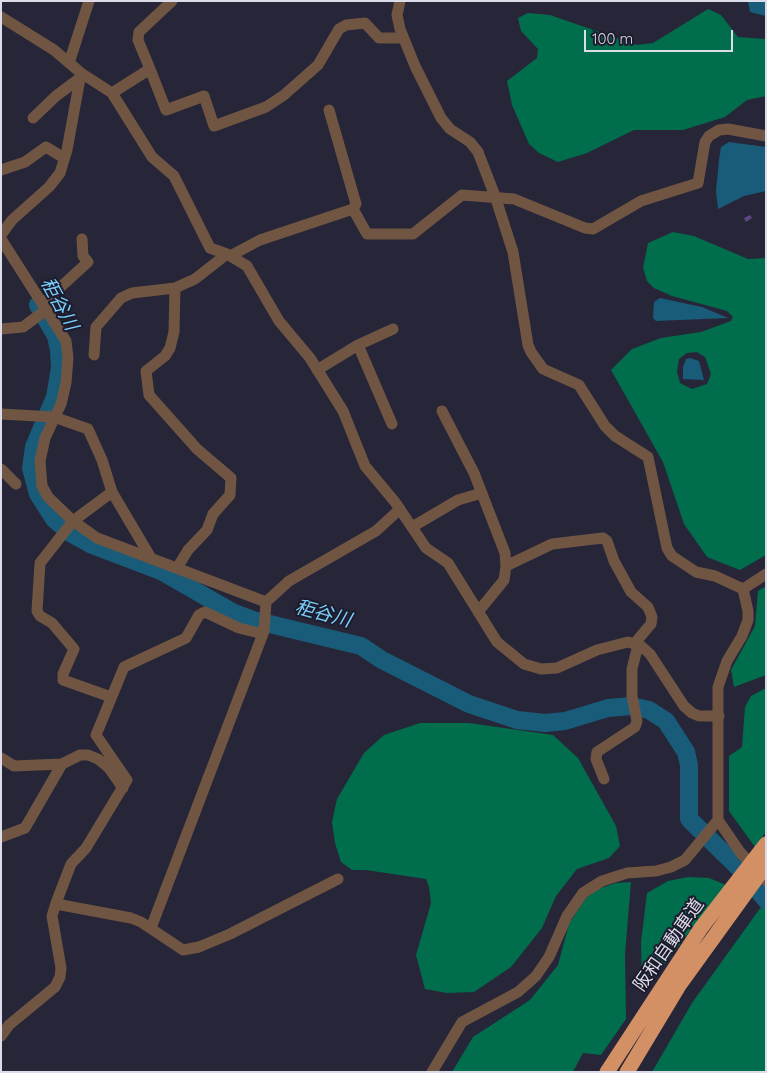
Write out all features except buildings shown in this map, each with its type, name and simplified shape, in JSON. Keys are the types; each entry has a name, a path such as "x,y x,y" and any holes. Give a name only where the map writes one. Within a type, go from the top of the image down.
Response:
{"highway":[{"name":"阪和自動車道","path":"607,1072 701,928 766,844"},
{"name":"阪和自動車道","path":"627,1072 680,984 766,865"}],"street":[{"path":"69,63 89,1"},
{"path":"172,1 139,32 138,40 166,110 204,96 214,126 266,107 284,95 318,65 339,28 346,25 364,23 379,38 404,38"},
{"path":"400,1 397,15 415,66 441,118 450,128 470,142 478,152 495,196 513,252 528,345 536,361 544,369 579,385 606,426 615,436 648,457 667,548 672,556 696,572 715,576 743,589"},
{"path":"1,17 69,63 80,75 112,93 152,157 174,176 210,248 228,255 247,266 279,321 317,370 343,411 365,466 400,509 426,548 448,563 497,642 508,653 524,664 541,669 557,668 611,645 628,642 650,654 684,706 692,713 699,716 718,716"},
{"path":"112,93 150,69"},
{"path":"33,118 80,75"},
{"path":"1,235 12,220 49,187 60,173 80,75"},
{"path":"94,355 96,327 121,298 132,293 175,288 194,279 228,255 260,240 353,209 356,204 329,110"},
{"path":"353,209 367,234 413,234 462,196 495,196 514,199 585,228 593,229 641,201 698,183 705,142 709,136 719,130 728,129 766,136"},
{"path":"1,170 25,162 46,148 64,158"},
{"path":"1,239 66,341 68,358 66,383 42,450 40,475 48,497 73,521 97,538 266,602"},
{"path":"1,329 23,327 88,262 83,256 82,239"},
{"path":"175,288 174,332 170,348 165,356 146,371 148,395 197,449 231,478 230,495 213,514 208,530 188,550 177,568"},
{"path":"317,370 358,345 393,329"},
{"path":"358,345 392,424"},
{"path":"442,411 482,493 505,553 504,580 478,612"},
{"path":"1,414 53,417 88,429 102,460 112,492 151,558"},
{"path":"1,469 16,484"},
{"path":"111,697 63,680 63,674 74,649 52,623 40,616 37,611 40,563 73,521 112,492"},
{"path":"412,527 458,500 482,493"},
{"path":"152,928 263,632 266,602 289,581 376,532 400,509"},
{"path":"506,566 552,544 603,538 608,541 614,561 631,592 648,607 652,618 651,624 636,645 632,668 632,696 637,721 635,727 597,752 596,759 604,779"},
{"path":"743,589 766,574"},
{"path":"743,589 748,620 742,636 726,661 718,687 718,820 740,852 766,881"},
{"path":"1,1036 9,1025 55,987 60,977 52,916 56,904 71,864 86,848 127,780 96,735 124,666 186,638 199,614 205,612 239,628 263,632"},
{"path":"1,758 14,766 62,764 80,755 98,759 109,768 123,788"},
{"path":"1,837 25,828 62,764"},
{"path":"432,1072 462,1022 518,992 536,976 549,957 567,916 583,893 602,880 627,873 656,871 685,860 718,820"},
{"path":"56,904 131,918 152,928 183,950 199,947 230,934 338,879"}],"green space":[{"path":"708,9 721,15 738,37 766,39 766,96 747,100 725,117 683,130 634,130 587,153 558,162 539,153 529,144 512,105 507,81 537,58 538,49 521,31 518,18 528,13 550,15 637,45 653,43"},
{"path":"673,232 694,236 748,259 766,258 766,555 740,570 707,557 684,524 663,462 611,370 632,349 661,338 701,332 731,321 733,317 727,311 672,296 654,288 647,281 643,268 648,243","holes":["697,352 705,357 711,374 707,384 692,389 680,383 677,372 679,359 687,353"]},
{"path":"766,586 766,675 734,687 731,670 755,626 758,591"},
{"path":"766,688 766,832 755,847 729,811 729,756 742,747 745,707 751,696"},
{"path":"420,723 469,723 553,735 578,758 616,826 620,846 609,858 577,869 556,896 542,928 511,967 474,992 447,993 425,989 416,955 431,903 426,879 366,870 352,870 341,862 335,843 332,822 337,799 364,753 384,735"},
{"path":"688,877 709,878 726,885 642,993 641,942 647,893 668,881"},
{"path":"631,882 625,954 626,1019 601,1055 583,1053 573,1072 452,1072 473,1037 530,1000 558,965 569,924 586,898 598,889 616,883"},
{"path":"766,900 766,1072 652,1072 692,1003"}],"water":[{"path":"748,1 766,1 766,16 750,12"},
{"path":"729,142 766,147 766,191 744,196 718,209 716,191 721,147"},
{"path":"660,298 702,307 728,318 656,321 653,318 654,302"},
{"path":"690,358 699,361 704,380 683,379 683,367 686,359"}],"waterway":[{"name":"秬谷川","path":"38,305 56,336 60,368 55,397 34,447 31,468 38,494 54,519 72,534 90,544 161,571 234,613 253,620 361,646 382,660 469,704 517,720 545,723 565,721 608,708 631,706 649,710 666,721 686,752 689,765 689,819 739,868 766,900"}]}
